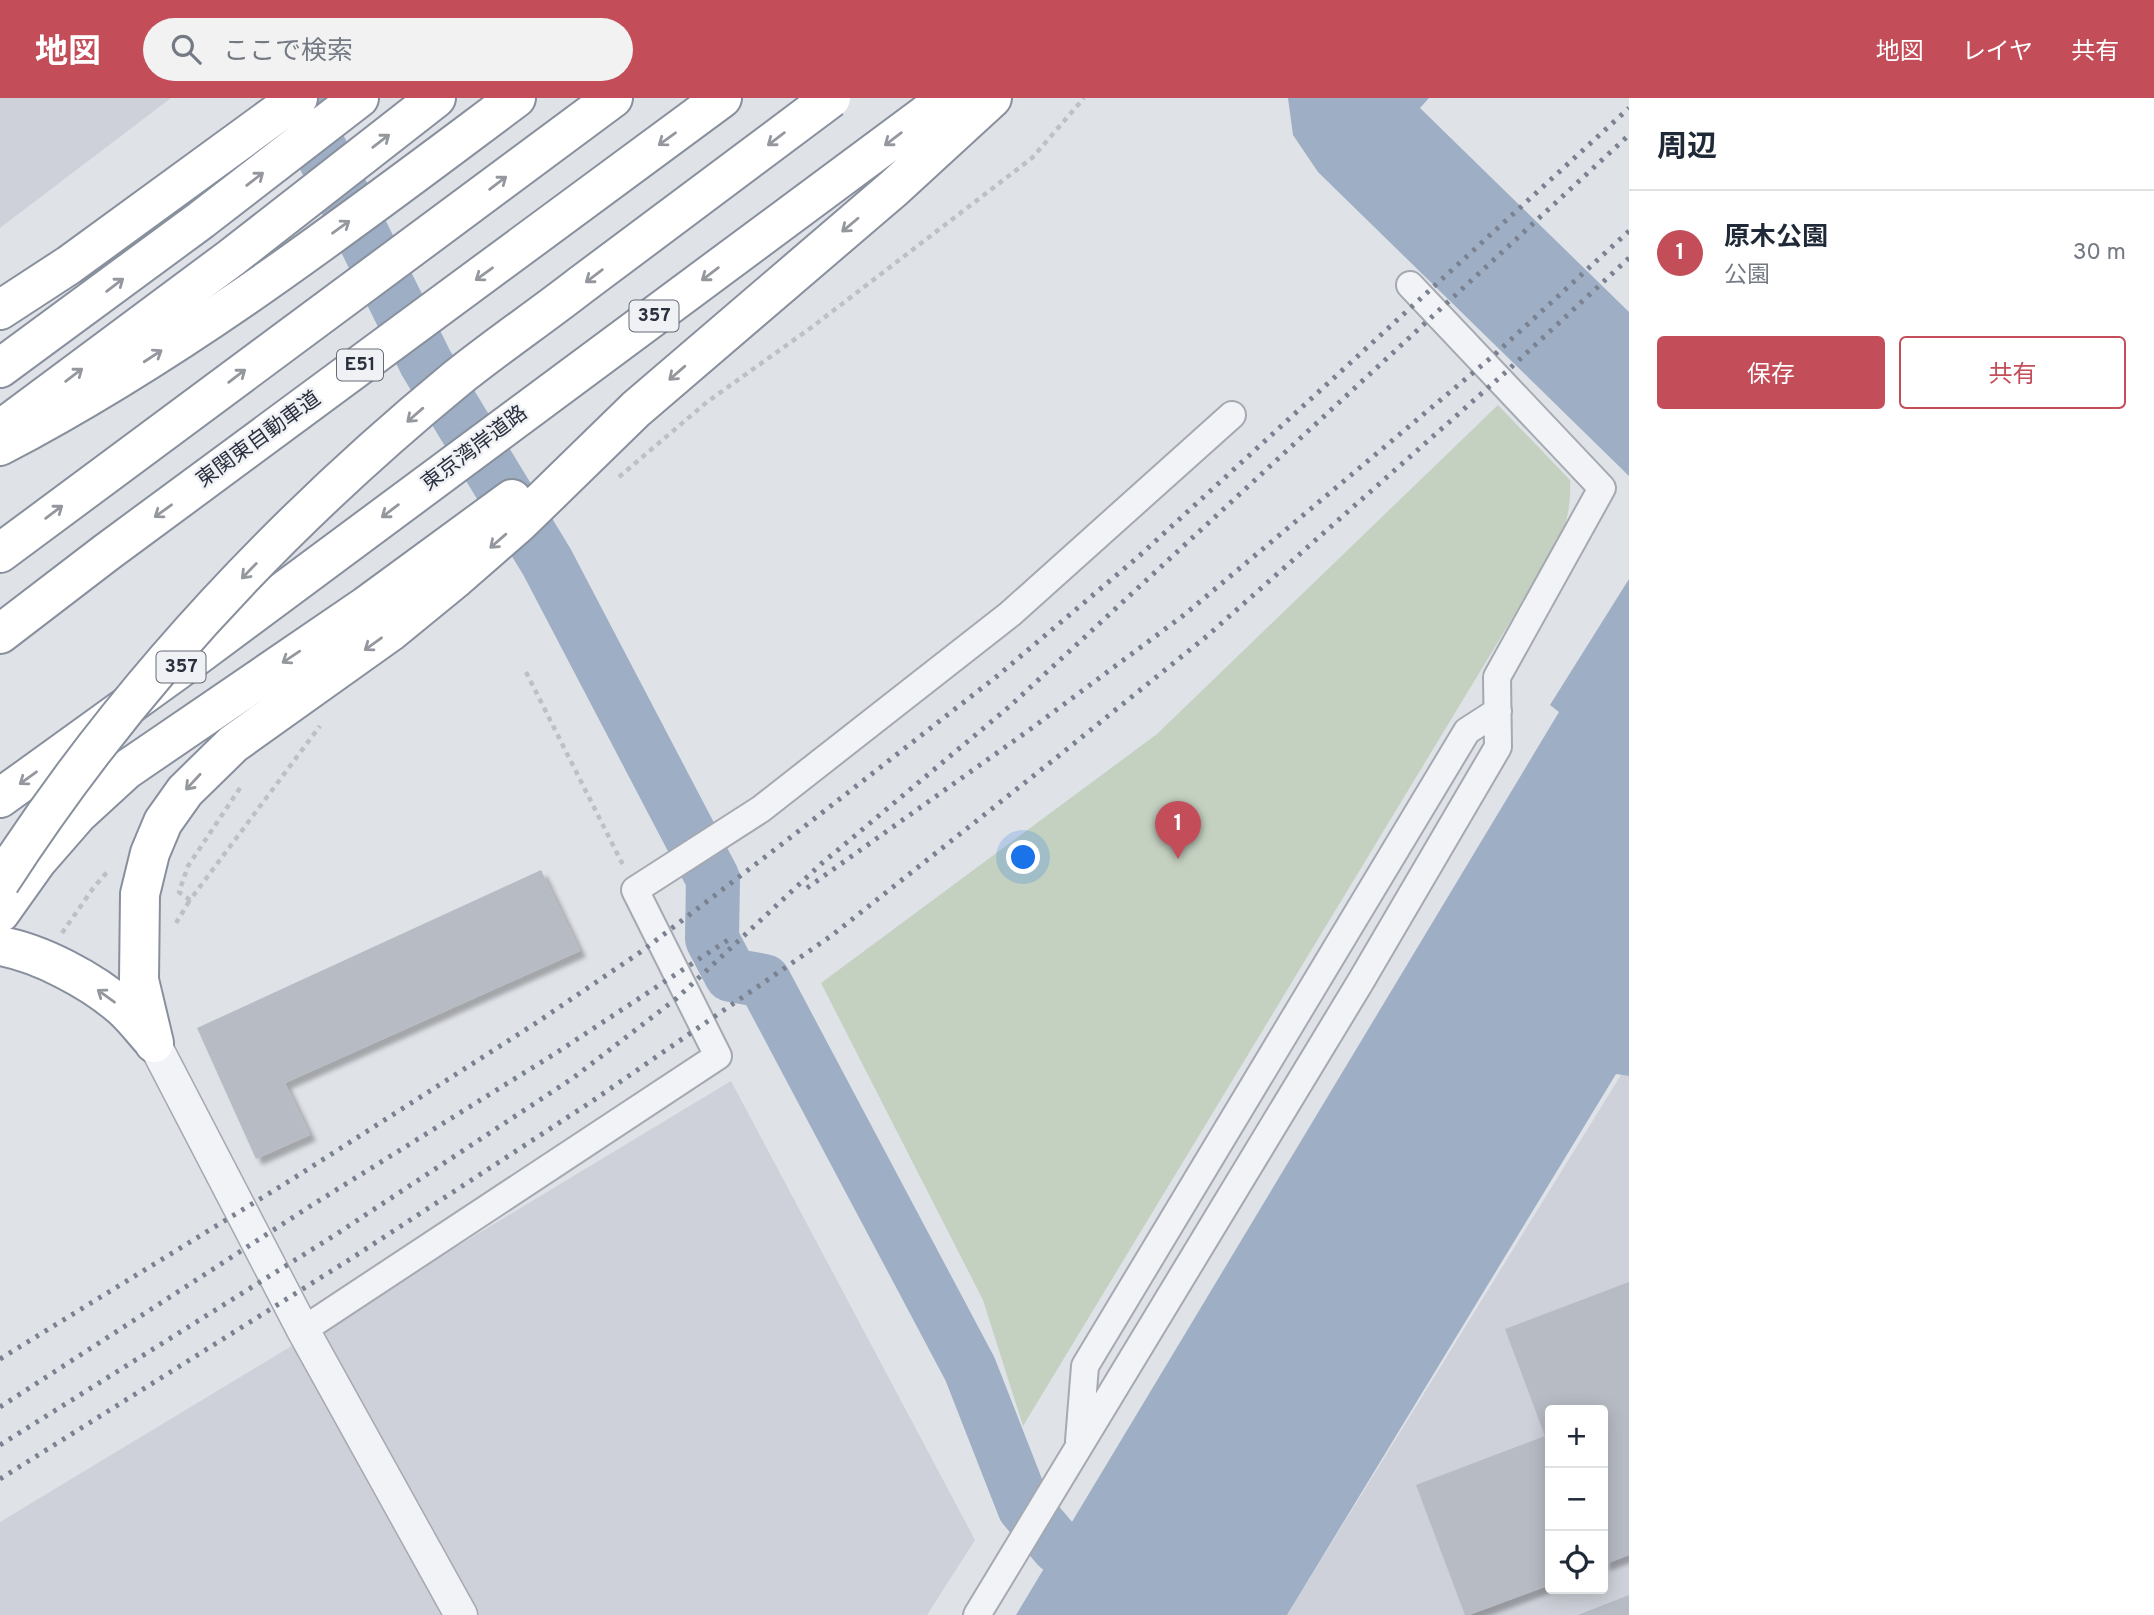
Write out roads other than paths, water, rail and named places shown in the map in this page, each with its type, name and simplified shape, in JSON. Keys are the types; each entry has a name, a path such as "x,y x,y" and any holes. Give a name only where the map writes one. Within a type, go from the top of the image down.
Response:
{"highway":[{"path":"0,310 69,265 298,98"},
{"path":"0,368 201,220 359,98"},
{"path":"0,430 230,258 436,98"},
{"path":"0,446 96,393 261,285 516,98"},
{"path":"0,554 612,98"},
{"name":"東関東自動車道","path":"0,634 722,98"},
{"path":"0,882 36,826 86,758 159,667 320,500 458,378 831,98"},
{"name":"東京湾岸道路","path":"0,798 176,671 948,98"},
{"path":"0,913 37,861 78,814 126,770 210,713 418,590 636,409 894,188 992,98"},
{"path":"154,1043 139,980 140,894 150,853 163,822 185,791 233,744 390,632 418,590"},
{"path":"0,946 70,972 122,1008 154,1043"}],"street":[{"path":"977,1615 1361,981 1498,747 1497,677 1602,488 1410,285"},
{"path":"303,1330 718,1056 635,890 761,809 1010,614 1232,415"},
{"path":"1079,1447 1085,1366 1467,731 1498,711"},
{"path":"154,1043 303,1330 461,1615"}],"water":[{"path":"1288,98 1429,98 1420,108 1629,312 1629,476 1318,172 1293,135"},
{"path":"1629,579 1629,1076 1616,1074 1287,1615 1016,1615 1559,712 1550,705"}],"waterway":[{"path":"295,98 426,363 547,562 713,879 712,939 731,975 764,981 970,1369 1024,1507 1058,1547"}],"railway":[{"path":"0,1359 294,1178 536,1023 642,951 782,844 996,677 1138,557 1629,108"},
{"path":"0,1445 335,1235 573,1078 677,998 821,864 1010,706 1629,135"},
{"path":"807,888 1032,728 1184,615 1493,356 1629,231"},
{"path":"0,1479 352,1258 591,1102 831,936 1207,636 1507,371 1629,258"},
{"path":"0,1407 312,1205 556,1053 731,938"}],"place":[{"name":"原木公園","path":"1178,859"}]}
